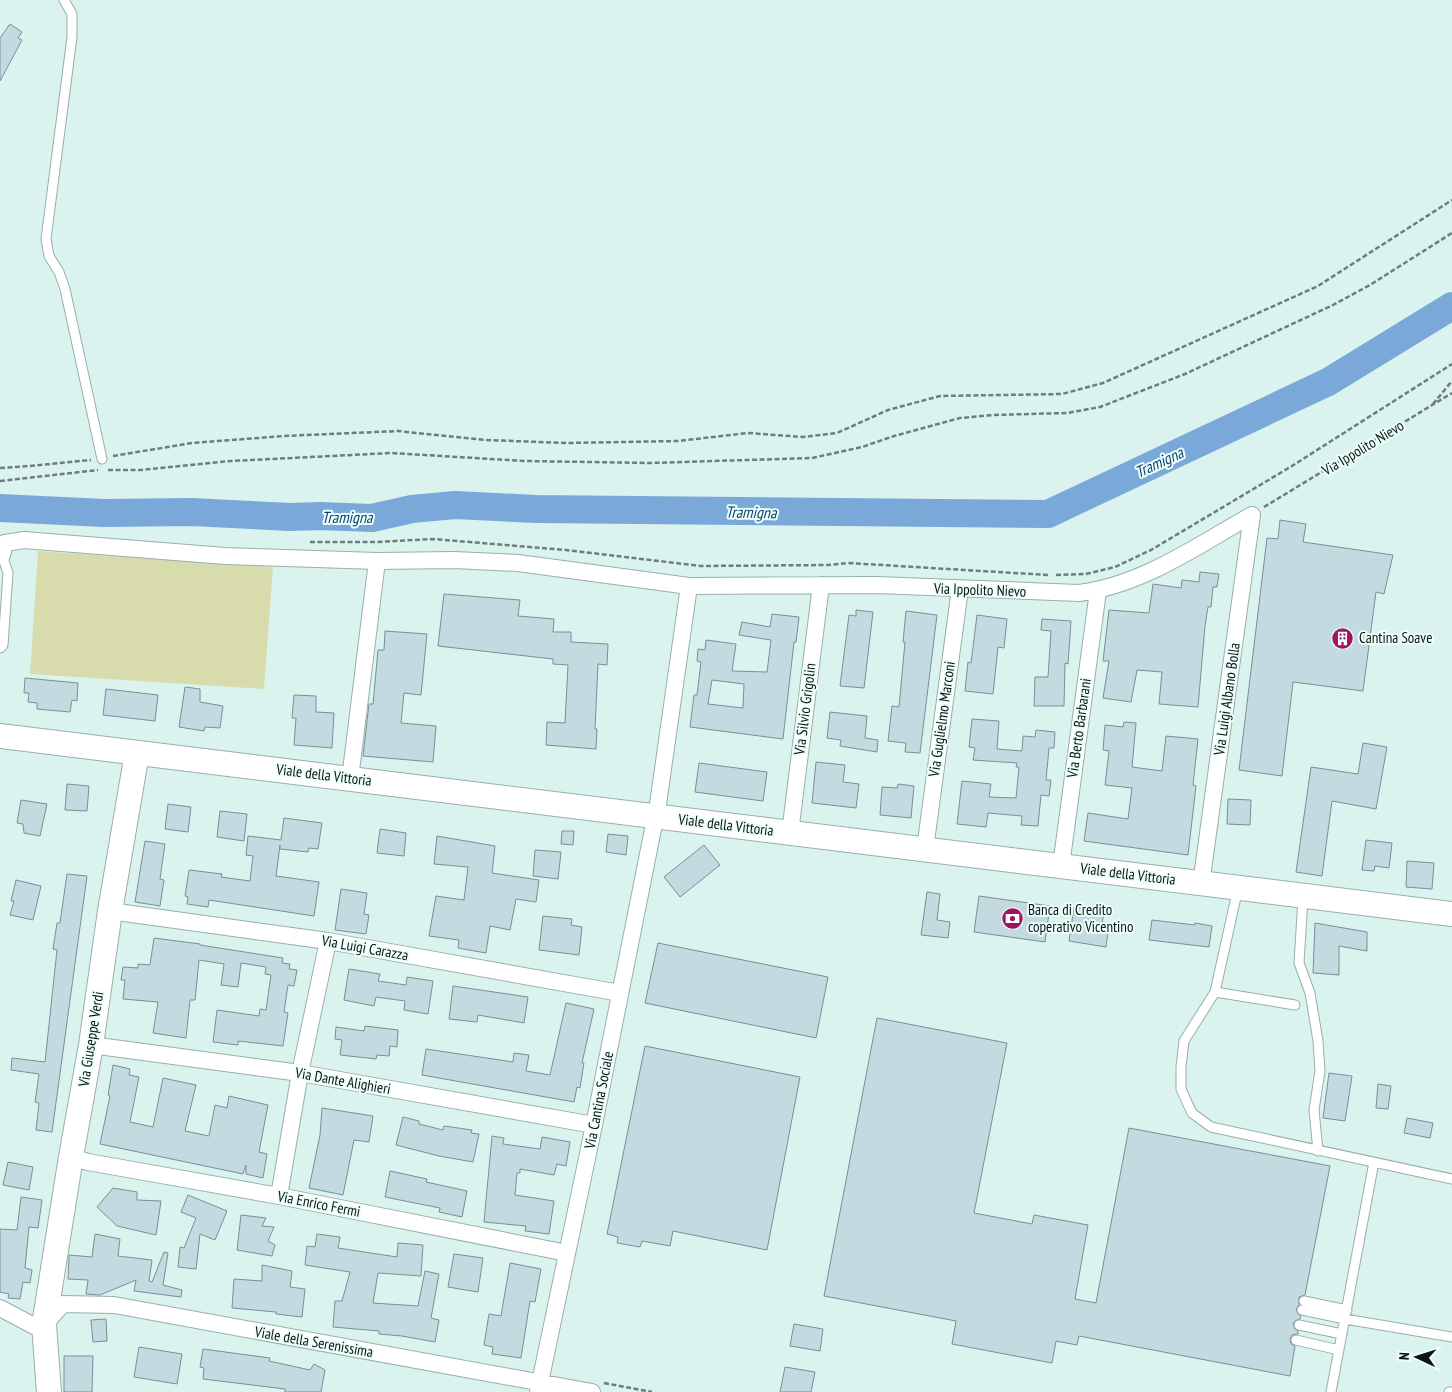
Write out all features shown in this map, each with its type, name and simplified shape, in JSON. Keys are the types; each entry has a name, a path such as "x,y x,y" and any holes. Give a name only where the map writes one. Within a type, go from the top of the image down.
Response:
{"street":[{"name":"Via Ippolito Nievo","path":"1,555 5,543 24,540 225,556 377,561 454,560 518,564 689,586 821,585 1079,593 1098,591 1129,582 1252,514"},
{"name":"Via Luigi Albano Bolla","path":"1201,884 1252,514"},
{"path":"350,778 377,561"},
{"name":"Via Silvio Grigolin","path":"790,833 821,585"},
{"path":"655,816 689,586"},
{"name":"Via Guglielmo Marconi","path":"924,849 960,589"},
{"name":"Via Berto Barbarani","path":"1061,866 1098,591"},
{"name":"Viale della Vittoria","path":"0,736 1452,914"},
{"name":"Via Giuseppe Verdi","path":"49,1392 44,1325 91,1045 110,911 137,752"},
{"name":"Via Cantina Sociale","path":"539,1387 594,1125 655,816"},
{"name":"Via Luigi Carazza","path":"110,911 328,941 620,993"},
{"path":"279,1196 300,1073 328,941"},
{"name":"Via Dante Alighieri","path":"91,1045 300,1073 594,1125"},
{"name":"Via Enrico Fermi","path":"71,1157 88,1162 279,1196 567,1253"},
{"name":"Viale della Serenissima","path":"44,1325 63,1304 114,1305 539,1387 592,1392"},
{"path":"0,1308 34,1326 44,1325"}],"lane":[{"path":"64,0 72,14 72,37 46,238 49,256 59,272 65,289 102,459"},
{"path":"0,648 3,645 8,573 1,555"},
{"path":"1238,888 1214,992 1184,1041 1181,1089 1192,1113 1211,1127 1452,1180"},
{"path":"1303,896 1299,963 1310,993 1318,1041 1320,1071 1314,1110 1318,1151"},
{"path":"1214,992 1295,1005"},
{"path":"1331,1392 1374,1162"},
{"path":"1300,1320 1343,1330"},
{"path":"1300,1320 1343,1330"},
{"path":"1300,1320 1343,1330 1452,1336"}],"path":[{"path":"0,468 102,459 192,443 284,436 398,431 485,440 568,443 678,442 748,433 803,437 837,433 888,410 940,396 1062,394 1103,383 1318,286 1452,200"},
{"path":"0,481 102,470 141,470 231,461 391,453 525,461 650,463 812,458 834,454 960,418 1067,413 1100,408 1185,374 1333,305 1370,285 1452,233"},
{"path":"903,566 1056,575 1086,574 1115,567 1151,550 1292,466 1452,364"},
{"path":"1431,407 1452,381"},
{"name":"Via Ippolito Nievo","path":"1252,514 1431,407 1452,392"}],"green space":[{"path":"38,551 273,567 264,689 30,674"}],"building":[{"path":"10,24 22,32 18,38 22,40 0,81 0,38"},
{"path":"1280,520 1306,524 1303,542 1393,555 1384,594 1376,592 1363,691 1293,682 1282,776 1239,770 1267,538 1278,539"},
{"path":"1200,572 1219,574 1217,587 1213,587 1211,607 1208,607 1205,626 1198,707 1159,704 1162,672 1137,670 1131,702 1103,698 1109,661 1103,661 1109,610 1149,613 1153,584 1181,588 1182,580 1199,582"},
{"path":"444,594 520,600 518,616 554,619 553,632 571,632 571,642 608,644 607,665 598,664 596,749 546,745 547,722 565,723 568,665 553,664 553,659 438,646"},
{"path":"856,610 873,612 864,688 840,686 849,615 856,616"},
{"path":"906,611 937,615 920,753 905,752 906,743 888,741 892,706 899,707"},
{"path":"772,614 799,617 796,642 794,642 783,739 690,727 694,695 697,695 701,662 697,661 698,649 705,650 706,640 736,644 732,671 767,672 771,640 739,635 742,622 770,627","holes":["712,680 744,684 743,708 708,704"]},
{"path":"977,615 1007,619 1004,648 998,647 993,694 965,691 968,662 971,663"},
{"path":"1042,619 1071,621 1068,664 1065,663 1064,706 1034,706 1035,677 1048,677 1051,631 1041,630"},
{"path":"385,631 427,634 421,695 404,693 401,723 436,726 433,762 363,756 369,704 373,704 378,650 384,650"},
{"path":"25,678 78,683 77,701 72,700 70,712 37,709 37,703 28,702 29,693 24,693"},
{"path":"185,687 200,689 200,702 223,706 220,728 205,727 204,731 179,727"},
{"path":"106,689 158,695 155,721 103,715"},
{"path":"294,695 316,696 316,712 334,713 332,748 294,745 296,718 292,718"},
{"path":"830,712 867,716 865,738 878,740 877,752 840,746 841,740 827,738"},
{"path":"972,719 999,721 997,749 1022,751 1023,736 1035,737 1036,730 1055,732 1054,748 1049,748 1046,780 1051,780 1049,796 1041,795 1038,826 1021,825 1022,816 988,813 986,827 957,824 962,781 991,784 989,797 1016,798 1019,767 1016,767 1017,763 973,760 975,748 969,747"},
{"path":"1124,722 1136,723 1132,767 1162,771 1166,736 1198,739 1193,785 1196,786 1188,855 1084,841 1088,813 1128,819 1132,788 1105,785 1109,751 1103,750 1105,725 1123,727"},
{"path":"1363,743 1387,747 1376,809 1332,801 1322,876 1296,872 1311,767 1358,774"},
{"path":"816,762 845,765 843,782 859,784 856,808 812,803"},
{"path":"699,763 767,772 763,801 695,792"},
{"path":"67,784 89,786 87,811 65,810"},
{"path":"898,784 914,786 911,818 880,815 882,787 897,788"},
{"path":"1228,799 1251,800 1250,825 1227,824"},
{"path":"21,800 47,804 40,836 24,833 23,824 17,823"},
{"path":"168,804 191,807 188,832 165,829"},
{"path":"220,811 247,814 244,841 217,837"},
{"path":"284,818 322,823 318,849 309,848 308,852 280,849 280,845 276,876 319,882 314,916 209,900 208,907 187,904 188,897 185,896 189,870 222,874 221,877 250,881 253,856 246,855 248,836 281,840"},
{"path":"380,829 406,833 404,856 377,853"},
{"path":"562,831 574,831 573,845 561,844"},
{"path":"608,834 628,836 626,855 606,852"},
{"path":"437,836 495,846 492,873 539,880 536,902 516,899 510,930 490,926 486,953 458,948 459,940 429,936 436,896 464,900 468,867 434,864"},
{"path":"1366,840 1392,843 1389,868 1375,866 1374,871 1362,870"},
{"path":"145,841 165,844 160,879 164,880 160,906 135,902"},
{"path":"704,845 720,865 680,897 664,877"},
{"path":"535,850 561,852 558,879 533,876"},
{"path":"1407,861 1434,863 1432,889 1406,887"},
{"path":"67,874 87,876 52,1132 36,1130 39,1103 35,1102 39,1074 11,1070 12,1058 45,1062 57,950 53,949 57,923 60,923"},
{"path":"16,880 41,886 33,920 10,915 14,901 11,901"},
{"path":"341,889 367,893 364,914 369,915 366,934 335,930"},
{"path":"927,892 940,894 937,920 950,922 948,938 921,935"},
{"name":"Banca di Credito coperativo Vicentino","path":"979,896 1050,906 1045,942 974,932"},
{"path":"1074,907 1104,912 1102,924 1109,925 1106,947 1069,941"},
{"path":"543,916 572,919 571,925 582,927 579,955 539,950"},
{"path":"1152,920 1212,926 1209,947 1149,940"},
{"path":"1315,923 1367,932 1367,951 1339,946 1339,975 1313,973"},
{"path":"154,938 283,958 282,963 290,964 289,969 297,970 294,986 288,985 284,1012 288,1013 283,1046 238,1041 238,1045 213,1042 217,1010 259,1016 260,1009 266,1010 271,975 265,974 266,967 241,963 238,987 221,985 224,964 199,960 195,1000 190,1000 186,1038 153,1033 158,1002 123,999 125,980 121,980 123,967 138,968 138,964 150,965"},
{"path":"658,943 828,977 816,1038 645,1003"},
{"path":"349,969 380,974 378,981 406,985 407,977 433,981 428,1014 404,1010 405,1001 376,997 374,1006 344,1000"},
{"path":"453,986 528,997 524,1023 478,1015 477,1022 449,1019"},
{"path":"566,1003 594,1009 582,1063 584,1063 580,1088 577,1087 574,1102 422,1075 426,1049 513,1062 514,1053 529,1055 526,1071 550,1075"},
{"path":"877,1018 1007,1043 974,1213 1032,1224 1034,1215 1088,1225 1075,1299 1096,1303 1129,1128 1330,1166 1305,1295 1299,1297 1299,1305 1296,1309 1301,1316 1293,1324 1298,1334 1292,1335 1290,1339 1291,1344 1295,1346 1290,1376 1079,1336 1077,1345 1056,1341 1052,1363 952,1344 956,1321 824,1296"},
{"path":"365,1026 398,1030 397,1047 390,1046 389,1056 377,1055 376,1059 340,1055 342,1040 335,1039 336,1027 364,1031"},
{"path":"645,1046 800,1077 767,1250 673,1231 670,1246 642,1241 640,1247 617,1243 618,1237 607,1234"},
{"path":"113,1065 130,1069 129,1075 139,1077 130,1122 153,1127 163,1078 196,1085 185,1131 209,1136 215,1105 227,1108 229,1096 268,1105 259,1152 267,1154 263,1178 246,1174 246,1165 243,1174 100,1144 110,1096 108,1095"},
{"path":"1329,1073 1352,1076 1345,1121 1323,1118"},
{"path":"1378,1084 1391,1086 1388,1109 1376,1108"},
{"path":"322,1108 373,1116 369,1142 354,1140 343,1195 309,1188 320,1135"},
{"path":"403,1117 419,1121 419,1124 443,1130 444,1126 472,1130 471,1133 479,1134 473,1162 396,1145"},
{"path":"1407,1118 1433,1123 1430,1138 1404,1133"},
{"path":"492,1136 504,1138 503,1144 540,1149 542,1137 570,1142 566,1166 557,1164 554,1175 520,1169 520,1173 517,1173 515,1195 554,1201 549,1234 525,1231 526,1226 484,1222"},
{"path":"8,1162 33,1167 29,1190 3,1185"},
{"path":"390,1171 427,1179 426,1182 467,1191 462,1217 439,1212 440,1208 385,1197"},
{"path":"113,1188 137,1192 137,1200 161,1201 156,1235 117,1226 97,1207"},
{"path":"188,1195 227,1211 215,1240 200,1234 196,1269 178,1267 180,1247 184,1248 196,1218 181,1212"},
{"path":"21,1197 42,1200 38,1228 29,1227 25,1268 32,1270 30,1283 23,1282 20,1299 8,1298 9,1294 0,1292 0,1229 17,1230"},
{"path":"241,1215 266,1218 262,1226 274,1227 268,1241 275,1245 272,1256 237,1250"},
{"path":"95,1234 120,1239 118,1256 152,1260 149,1281 152,1282 164,1252 168,1253 163,1285 182,1290 181,1297 134,1291 136,1280 100,1295 86,1294 88,1280 68,1279 69,1255 92,1257"},
{"path":"317,1234 340,1237 338,1248 397,1257 398,1243 423,1245 421,1276 378,1273 373,1303 418,1306 425,1271 439,1274 431,1318 439,1320 435,1342 379,1334 379,1331 333,1327 335,1301 342,1301 350,1272 305,1265 307,1246 315,1247"},
{"path":"454,1254 483,1258 478,1292 448,1287"},
{"path":"510,1263 541,1269 535,1302 530,1301 521,1358 492,1354 493,1347 484,1345 489,1314 501,1316"},
{"path":"262,1265 292,1271 290,1287 305,1289 302,1317 276,1314 276,1312 232,1308 234,1279 262,1281"},
{"path":"106,1319 107,1341 93,1342 91,1320"},
{"path":"794,1324 823,1329 820,1351 790,1346"},
{"path":"139,1347 182,1354 177,1384 134,1377"},
{"path":"203,1349 270,1358 269,1361 310,1370 314,1364 325,1370 321,1392 285,1392 285,1389 203,1379 204,1368 200,1367"},
{"path":"64,1356 93,1356 92,1392 64,1392"},
{"path":"785,1367 815,1372 811,1392 780,1392"}],"waterway":[{"name":"Tramigna","path":"0,508 104,513 192,512 290,517 372,518 412,509 455,505 536,509 1048,514 1328,382 1452,306"}],"place":[{"name":"Cantina Soave","path":"1343,638"},
{"name":"Banca di Credito coperativo Vicentino","path":"1012,919"}]}
